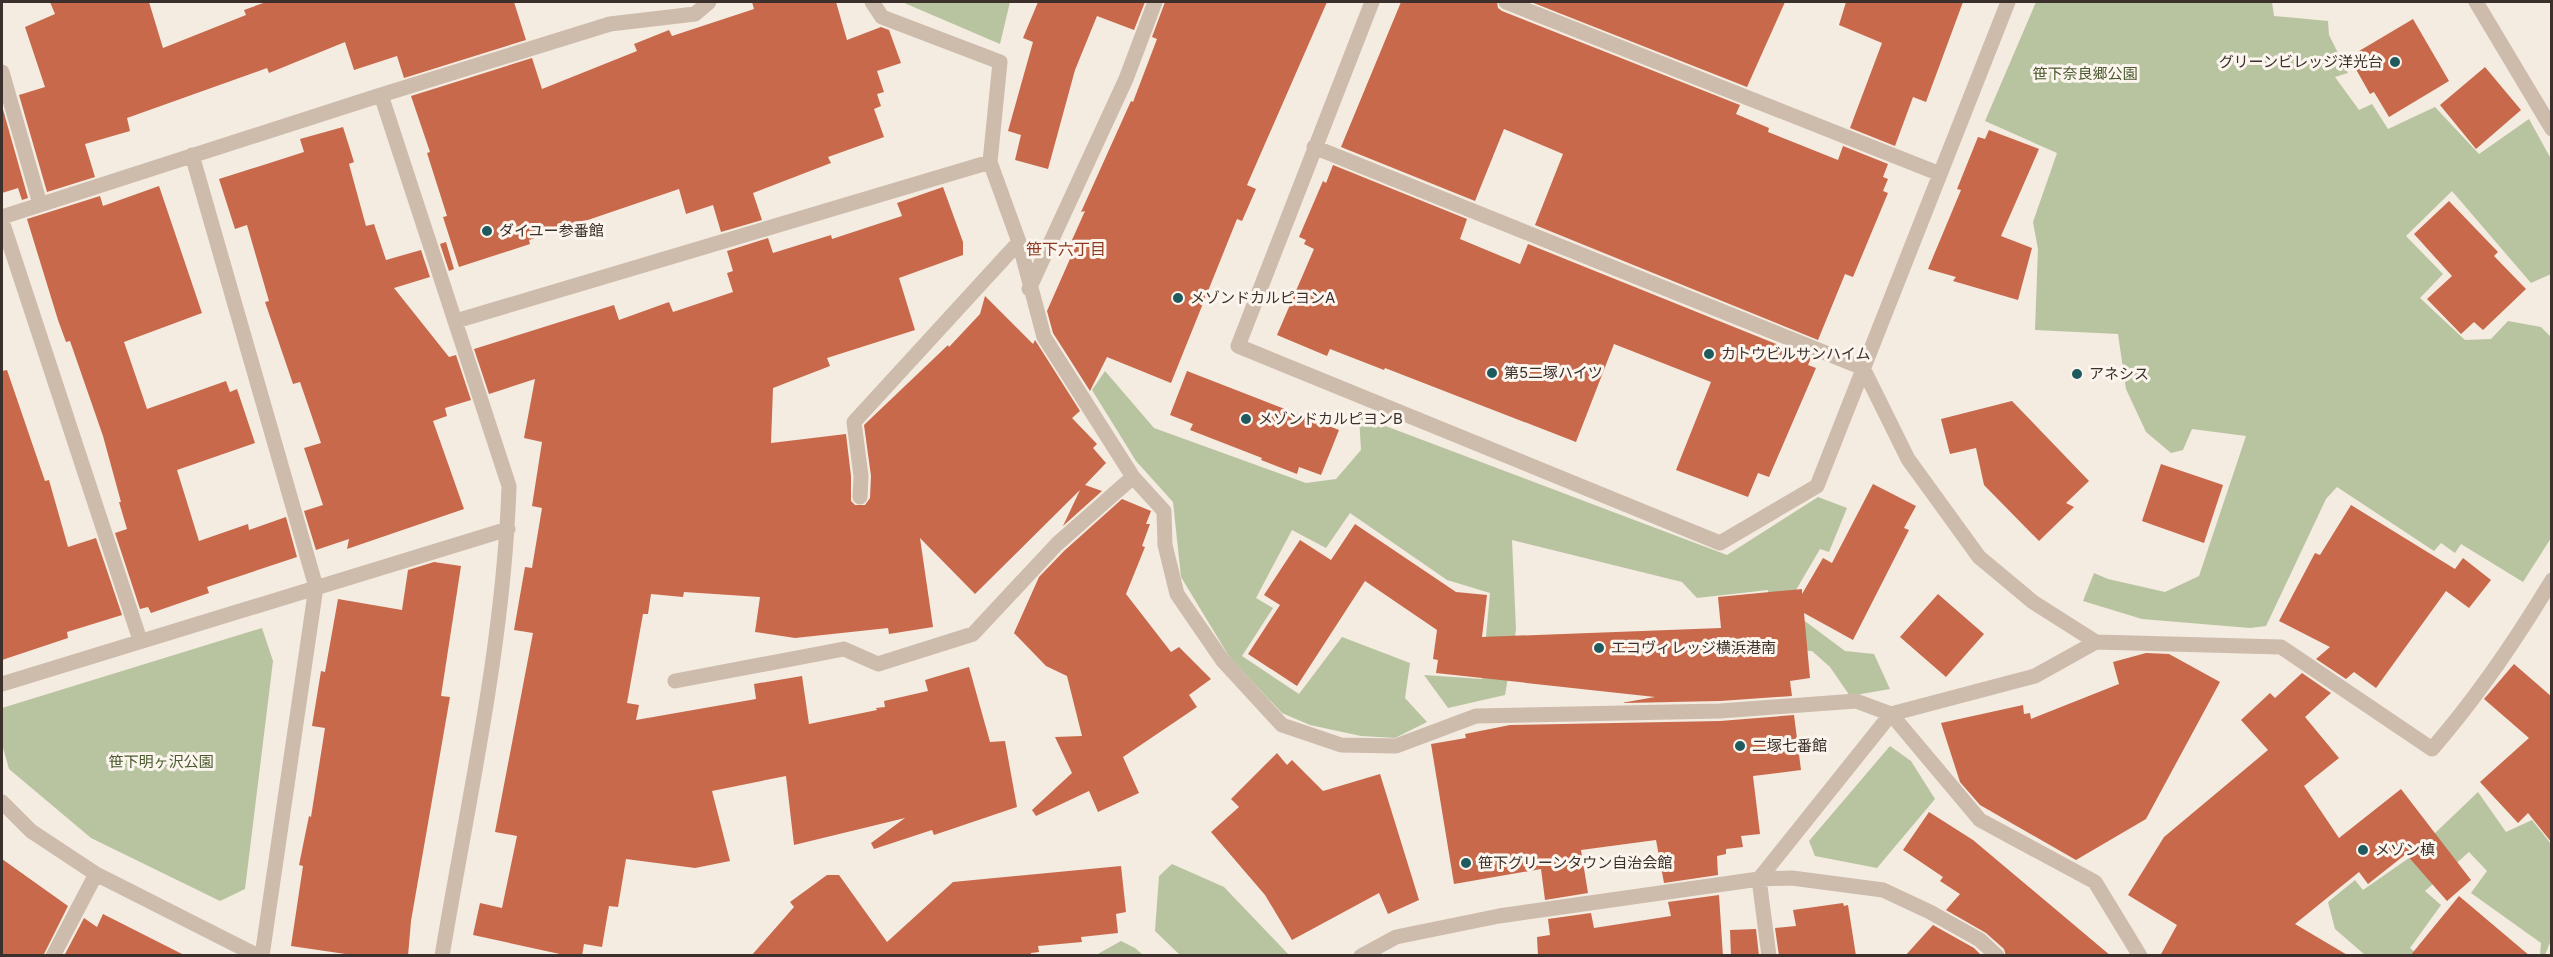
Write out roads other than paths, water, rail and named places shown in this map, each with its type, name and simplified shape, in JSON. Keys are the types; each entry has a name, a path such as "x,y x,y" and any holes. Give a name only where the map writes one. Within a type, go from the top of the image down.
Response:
{"street":[{"path":"140,640 2,219 40,204 192,155 610,24 695,14 709,2"},
{"path":"872,2 882,17 1000,62 990,162 1019,242 1029,289 1044,338 1133,477 1164,511 1165,545 1176,594 1223,661 1282,725 1341,745 1396,746 1476,716 1720,711 1856,701 1891,714 1980,820 2095,882 2140,956"},
{"path":"1029,289 1126,79 1155,2"},
{"path":"1372,2 1238,346 1720,543 1817,486 2008,2"},
{"path":"1506,2 1940,174"},
{"path":"2476,2 2552,129"},
{"path":"2,72 40,204"},
{"path":"381,95 509,486 508,529 493,656 442,956"},
{"path":"1314,147 1863,368 1908,459 1979,556 2033,602 2096,642"},
{"path":"2,802 31,831 96,874 260,956 316,587 192,155"},
{"path":"456,321 990,162"},
{"path":"860,497 861,476 854,422 1019,242"},
{"path":"675,681 844,649 878,664 973,634 1057,544 1133,477"},
{"path":"2,684 508,529"},
{"path":"1768,956 1760,879 1891,714 2034,676 2096,642 2281,647 2432,749 2466,710 2519,634 2552,580"},
{"path":"53,956 96,874"},
{"path":"1361,956 1396,937 1499,916 1760,879 1792,878 1883,890 1930,912 1980,940 1997,956"}],"place":[{"name":"グリーンビレッジ洋光台","path":"2395,62"},
{"name":"ダイユー参番館","path":"487,231"},
{"name":"メゾンドカルピヨンA","path":"1178,298"},
{"name":"カトウビルサンハイム","path":"1709,354"},
{"name":"第5二塚ハイツ","path":"1492,373"},
{"name":"アネシス","path":"2077,374"},
{"name":"メゾンドカルピヨンB","path":"1246,419"},
{"name":"エコヴィレッジ横浜港南","path":"1599,648"},
{"name":"二塚七番館","path":"1740,746"},
{"name":"メゾン槙","path":"2363,850"},
{"name":"笹下グリーンタウン自治会館","path":"1466,863"}],"district":[{"name":"笹下六丁目","path":"1066,249"}],"park label":[{"name":"笹下奈良郷公園","path":"2085,74"},
{"name":"笹下明ヶ沢公園","path":"161,762"}]}
